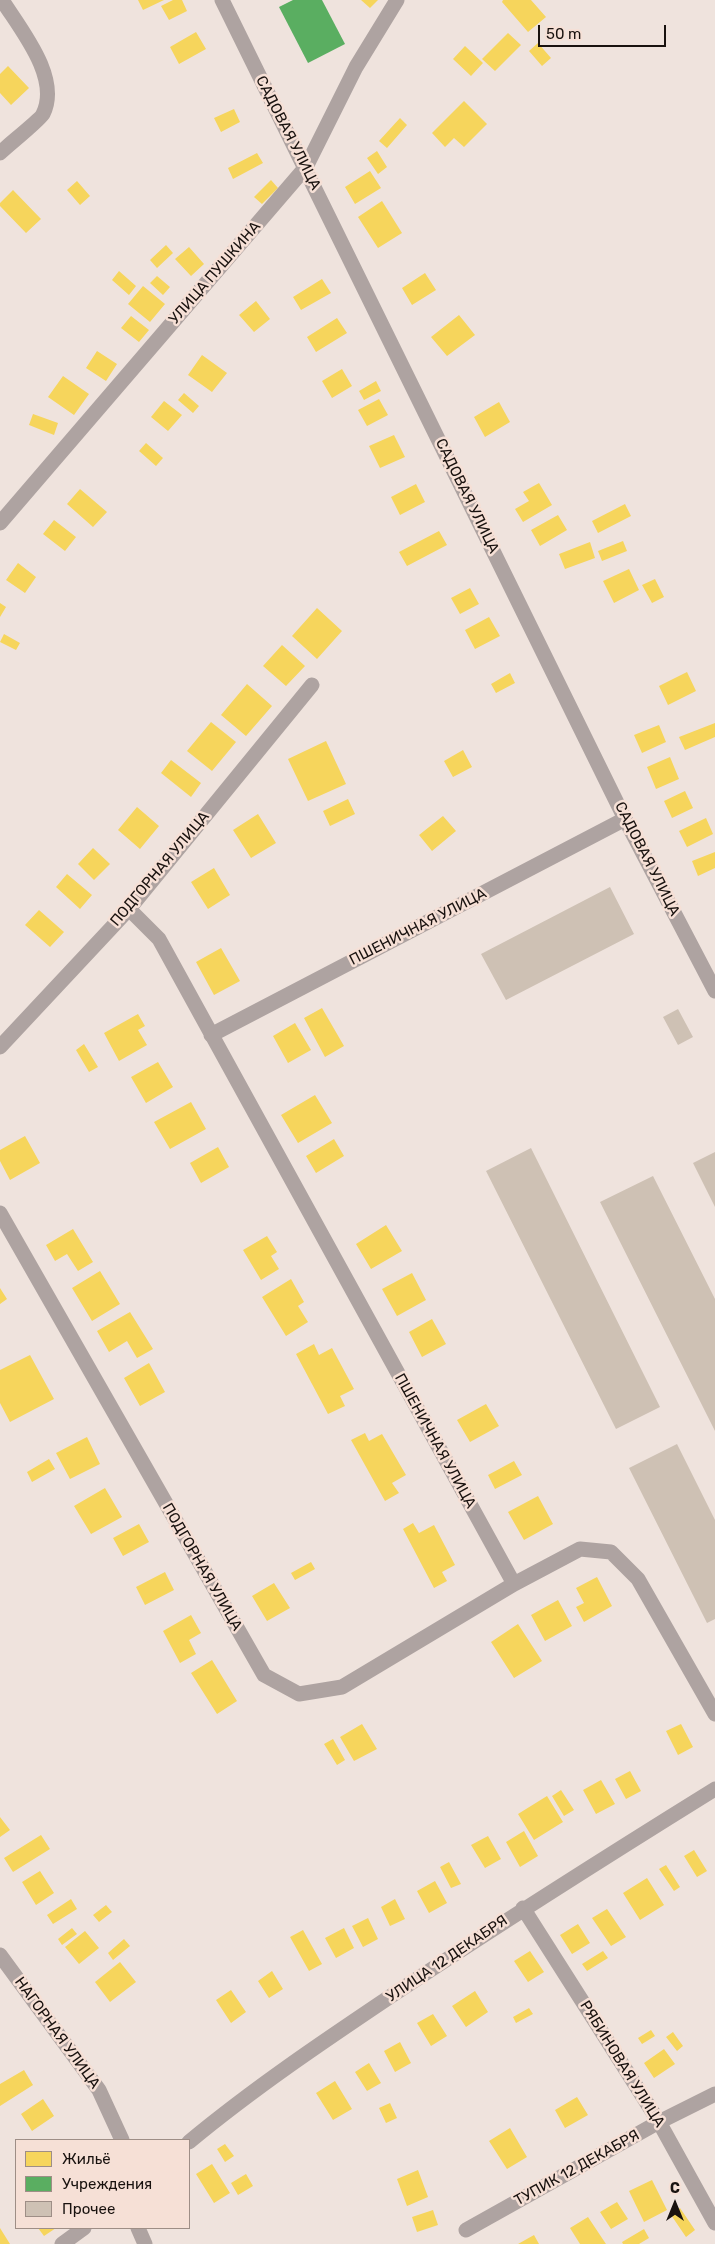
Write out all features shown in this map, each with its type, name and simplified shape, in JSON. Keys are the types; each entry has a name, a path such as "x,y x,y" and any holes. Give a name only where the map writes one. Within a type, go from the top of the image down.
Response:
{"street":[{"path":"0,153 43,116 49,90 40,60 2,0"},
{"name":"САДОВАЯ УЛИЦА","path":"222,0 306,167 625,819 715,991"},
{"name":"УЛИЦА ПУШКИНА","path":"0,523 306,167 356,67 397,0"},
{"name":"ПОДГОРНАЯ УЛИЦА","path":"0,1047 129,909 312,685"},
{"name":"ПШЕНИЧНАЯ УЛИЦА","path":"211,1034 625,819"},
{"name":"ПШЕНИЧНАЯ УЛИЦА","path":"129,909 160,939 514,1584"},
{"name":"ПОДГОРНАЯ УЛИЦА","path":"0,1213 264,1675 299,1694 342,1687 514,1584"},
{"path":"514,1584 580,1549 611,1552 638,1579 715,1714"},
{"name":"УЛИЦА 12 ДЕКАБРЯ","path":"190,2141 223,2114 317,2046 523,1908 715,1789"},
{"name":"РЯБИНОВАЯ УЛИЦА","path":"523,1908 659,2122 715,2223"},
{"name":"НАГОРНАЯ УЛИЦА","path":"0,1955 100,2090 122,2139"},
{"name":"ТУПИК 12 ДЕКАБРЯ","path":"466,2230 659,2122 715,2094"},
{"path":"62,2244 83,2229"},
{"path":"138,2229 145,2244"}],"building: Жильё":[{"path":"138,0 164,0 143,10"},
{"path":"173,0 182,0 187,11 169,20 161,6"},
{"path":"361,0 378,0 370,8"},
{"path":"503,0 531,0 546,17 528,32 502,2"},
{"path":"196,32 206,49 179,64 170,47"},
{"path":"508,33 521,45 495,71 482,59"},
{"path":"538,43 551,58 542,66 529,51"},
{"path":"465,46 483,63 471,76 453,59"},
{"path":"8,66 29,88 11,105 0,93 0,74"},
{"path":"464,101 487,124 464,147 454,138 445,147 432,133"},
{"path":"234,109 240,122 221,132 214,118"},
{"path":"400,118 407,125 387,148 379,141"},
{"path":"377,151 387,167 378,174 367,158"},
{"path":"257,153 263,163 233,179 228,168"},
{"path":"370,171 381,188 355,204 345,187"},
{"path":"271,180 278,188 262,204 254,197"},
{"path":"77,181 90,196 80,205 67,190"},
{"path":"13,190 41,219 26,233 0,206 0,203"},
{"path":"382,201 402,233 378,248 358,217"},
{"path":"166,245 173,253 157,268 150,260"},
{"path":"189,247 204,264 191,276 175,259"},
{"path":"119,271 136,286 129,295 112,280"},
{"path":"425,273 436,290 412,305 402,288"},
{"path":"157,276 170,287 163,295 150,283"},
{"path":"322,279 331,293 301,310 293,297"},
{"path":"143,286 165,304 150,322 128,304"},
{"path":"256,301 270,319 254,332 239,315"},
{"path":"459,315 475,335 447,356 431,337"},
{"path":"131,316 149,330 139,342 121,328"},
{"path":"337,318 347,333 316,352 307,337"},
{"path":"97,351 117,364 106,381 86,368"},
{"path":"202,355 227,373 212,392 188,375"},
{"path":"342,369 352,386 332,398 322,381"},
{"path":"63,376 89,394 74,415 48,397"},
{"path":"376,381 381,391 364,400 359,391"},
{"path":"184,393 199,406 193,413 178,400"},
{"path":"379,399 388,415 367,426 358,410"},
{"path":"164,401 182,415 168,431 151,417"},
{"path":"499,402 510,422 485,437 474,417"},
{"path":"33,414 58,423 54,435 29,425"},
{"path":"394,435 405,457 380,468 369,446"},
{"path":"146,443 163,458 156,466 139,451"},
{"path":"539,483 552,505 523,522 515,509 529,501 523,492"},
{"path":"416,484 425,502 400,515 391,497"},
{"path":"80,489 107,512 93,527 67,504"},
{"path":"625,504 631,516 598,533 592,521"},
{"path":"558,515 567,530 540,546 531,530"},
{"path":"54,520 76,537 65,551 43,534"},
{"path":"439,531 447,545 407,566 399,552"},
{"path":"623,541 627,551 602,561 598,551"},
{"path":"590,542 595,558 565,569 559,554"},
{"path":"18,563 36,577 25,593 6,580"},
{"path":"629,569 639,590 614,603 603,581"},
{"path":"655,579 664,597 652,603 642,585"},
{"path":"470,588 479,604 460,614 451,598"},
{"path":"0,603 6,607 0,617"},
{"path":"317,608 342,631 317,659 292,636"},
{"path":"489,617 500,636 475,649 465,630"},
{"path":"4,634 20,643 16,650 0,642"},
{"path":"282,645 305,666 286,686 263,666"},
{"path":"687,672 696,691 668,705 659,686"},
{"path":"510,673 515,683 496,693 491,684"},
{"path":"247,684 272,706 246,736 221,715"},
{"path":"211,722 236,742 212,771 187,751"},
{"path":"715,723 715,737 685,750 679,737"},
{"path":"659,725 666,742 642,753 634,735"},
{"path":"326,741 346,784 308,801 288,759"},
{"path":"463,750 472,767 453,777 444,761"},
{"path":"670,757 679,779 656,789 647,767"},
{"path":"171,760 201,783 191,797 161,773"},
{"path":"685,791 693,808 672,818 664,801"},
{"path":"348,799 355,814 330,826 323,811"},
{"path":"137,807 159,826 140,849 118,830"},
{"path":"258,814 276,843 251,858 233,830"},
{"path":"443,816 456,831 432,851 419,835"},
{"path":"706,818 713,834 687,847 679,831"},
{"path":"93,848 110,864 94,880 78,864"},
{"path":"715,852 715,868 698,876 692,861"},
{"path":"214,868 230,895 208,909 191,882"},
{"path":"67,874 92,895 80,909 56,887"},
{"path":"39,910 64,932 50,947 25,925"},
{"path":"221,948 240,981 214,995 196,962"},
{"path":"322,1008 344,1046 325,1057 304,1018"},
{"path":"138,1014 145,1026 138,1030 147,1045 119,1061 104,1033"},
{"path":"295,1023 311,1050 288,1063 273,1036"},
{"path":"84,1044 98,1067 89,1072 76,1050"},
{"path":"158,1062 173,1087 146,1103 131,1077"},
{"path":"315,1095 332,1123 298,1143 281,1115"},
{"path":"191,1102 206,1129 170,1149 154,1122"},
{"path":"25,1136 40,1163 10,1180 0,1161 0,1150"},
{"path":"334,1139 344,1156 316,1173 306,1156"},
{"path":"218,1147 229,1167 201,1183 190,1163"},
{"path":"386,1225 402,1251 371,1269 356,1244"},
{"path":"73,1229 93,1262 78,1271 67,1254 55,1261 46,1245"},
{"path":"267,1236 277,1252 271,1256 279,1269 261,1280 243,1250"},
{"path":"100,1271 120,1304 92,1321 72,1288"},
{"path":"412,1273 426,1300 397,1316 382,1289"},
{"path":"291,1279 304,1302 298,1306 308,1322 286,1336 262,1297"},
{"path":"0,1288 7,1299 0,1304"},
{"path":"130,1312 153,1349 137,1358 127,1341 109,1352 97,1331"},
{"path":"432,1319 446,1344 422,1357 409,1332"},
{"path":"314,1344 319,1355 332,1348 354,1389 340,1396 345,1406 328,1414 296,1354"},
{"path":"30,1355 54,1399 10,1422 0,1403 0,1370"},
{"path":"149,1363 165,1392 140,1406 124,1378"},
{"path":"486,1404 499,1426 470,1442 457,1420"},
{"path":"365,1433 369,1441 382,1434 406,1475 392,1483 399,1493 385,1501 351,1440"},
{"path":"87,1437 100,1464 70,1479 56,1453"},
{"path":"49,1459 55,1469 32,1482 27,1472"},
{"path":"514,1461 522,1475 495,1489 488,1475"},
{"path":"105,1488 122,1517 91,1534 74,1506"},
{"path":"538,1496 553,1524 524,1540 508,1512"},
{"path":"413,1523 419,1533 434,1525 455,1565 442,1572 447,1581 434,1588 403,1529"},
{"path":"139,1524 149,1542 123,1556 113,1538"},
{"path":"311,1562 315,1569 295,1580 291,1573"},
{"path":"165,1572 174,1590 145,1605 136,1587"},
{"path":"597,1577 612,1606 584,1622 576,1607 584,1603 576,1588"},
{"path":"274,1583 290,1608 267,1621 252,1596"},
{"path":"558,1600 572,1626 545,1641 531,1615"},
{"path":"191,1615 201,1633 189,1640 196,1654 180,1663 163,1631"},
{"path":"518,1624 542,1661 514,1678 491,1642"},
{"path":"212,1660 237,1701 217,1714 191,1673"},
{"path":"362,1724 377,1749 354,1761 340,1737"},
{"path":"681,1724 693,1747 678,1755 666,1731"},
{"path":"333,1739 345,1760 337,1765 324,1744"},
{"path":"630,1771 641,1791 626,1799 615,1779"},
{"path":"601,1780 615,1804 596,1814 583,1790"},
{"path":"561,1790 574,1810 564,1816 552,1796"},
{"path":"547,1796 563,1822 534,1840 518,1814"},
{"path":"0,1817 10,1830 0,1837"},
{"path":"524,1831 538,1856 520,1867 506,1842"},
{"path":"41,1835 50,1849 13,1872 4,1858"},
{"path":"488,1836 501,1859 485,1868 471,1845"},
{"path":"694,1850 707,1871 697,1877 684,1856"},
{"path":"449,1862 461,1884 451,1888 440,1867"},
{"path":"666,1865 680,1887 674,1891 659,1869"},
{"path":"40,1871 54,1893 36,1905 22,1882"},
{"path":"647,1878 664,1905 640,1920 623,1893"},
{"path":"435,1881 447,1903 429,1913 417,1891"},
{"path":"71,1899 77,1909 53,1924 47,1915"},
{"path":"395,1899 405,1919 390,1926 381,1907"},
{"path":"106,1905 112,1912 99,1922 93,1915"},
{"path":"607,1909 626,1937 611,1946 592,1918"},
{"path":"368,1918 378,1939 363,1947 352,1926"},
{"path":"578,1924 590,1943 572,1954 560,1935"},
{"path":"72,1928 77,1934 62,1945 58,1939"},
{"path":"344,1928 354,1948 336,1958 325,1938"},
{"path":"303,1930 322,1964 309,1971 290,1937"},
{"path":"85,1931 99,1948 79,1964 65,1947"},
{"path":"124,1939 130,1946 113,1960 108,1953"},
{"path":"530,1951 544,1972 528,1982 514,1961"},
{"path":"603,1951 608,1958 587,1971 582,1964"},
{"path":"120,1962 136,1982 110,2002 95,1982"},
{"path":"272,1971 283,1989 269,1998 258,1981"},
{"path":"231,1990 246,2012 231,2023 216,2000"},
{"path":"475,1991 488,2012 466,2027 452,2006"},
{"path":"529,2008 533,2014 516,2023 513,2017"},
{"path":"433,2014 447,2036 431,2046 417,2023"},
{"path":"651,2030 655,2036 642,2044 638,2038"},
{"path":"673,2032 683,2046 677,2051 666,2037"},
{"path":"400,2042 411,2063 395,2072 384,2051"},
{"path":"664,2049 675,2064 654,2078 644,2063"},
{"path":"369,2063 381,2083 367,2091 355,2072"},
{"path":"24,2070 33,2085 0,2106 0,2084"},
{"path":"335,2081 352,2109 333,2120 316,2093"},
{"path":"577,2097 588,2115 565,2128 555,2110"},
{"path":"43,2099 54,2116 32,2131 21,2114"},
{"path":"390,2103 397,2118 386,2123 379,2108"},
{"path":"510,2128 527,2157 507,2169 489,2141"},
{"path":"225,2144 234,2156 225,2162 217,2149"},
{"path":"212,2164 230,2193 214,2203 196,2174"},
{"path":"418,2170 428,2197 407,2206 397,2179"},
{"path":"246,2174 253,2186 238,2195 231,2183"},
{"path":"652,2180 667,2210 644,2222 629,2191"},
{"path":"617,2202 628,2219 611,2229 600,2212"},
{"path":"680,2208 695,2230 686,2237 671,2215"},
{"path":"433,2210 438,2225 417,2232 412,2217"},
{"path":"588,2217 606,2244 580,2244 570,2228"},
{"path":"0,2228 10,2244 0,2244"},
{"path":"39,2229 54,2229 44,2236"},
{"path":"644,2229 649,2238 639,2244 623,2244 622,2242"},
{"path":"534,2235 539,2244 518,2244"}],"building: Учреждения":[{"path":"293,0 322,0 345,44 308,63 279,7"}],"building: Прочее":[{"path":"610,887 634,934 506,1000 481,954"},
{"path":"678,1009 693,1037 678,1045 663,1017"},
{"path":"531,1148 660,1407 616,1429 486,1171"},
{"path":"715,1152 715,1207 693,1163"},
{"path":"653,1176 715,1299 715,1431 600,1202"},
{"path":"677,1444 715,1520 715,1619 707,1623 629,1468"}]}
